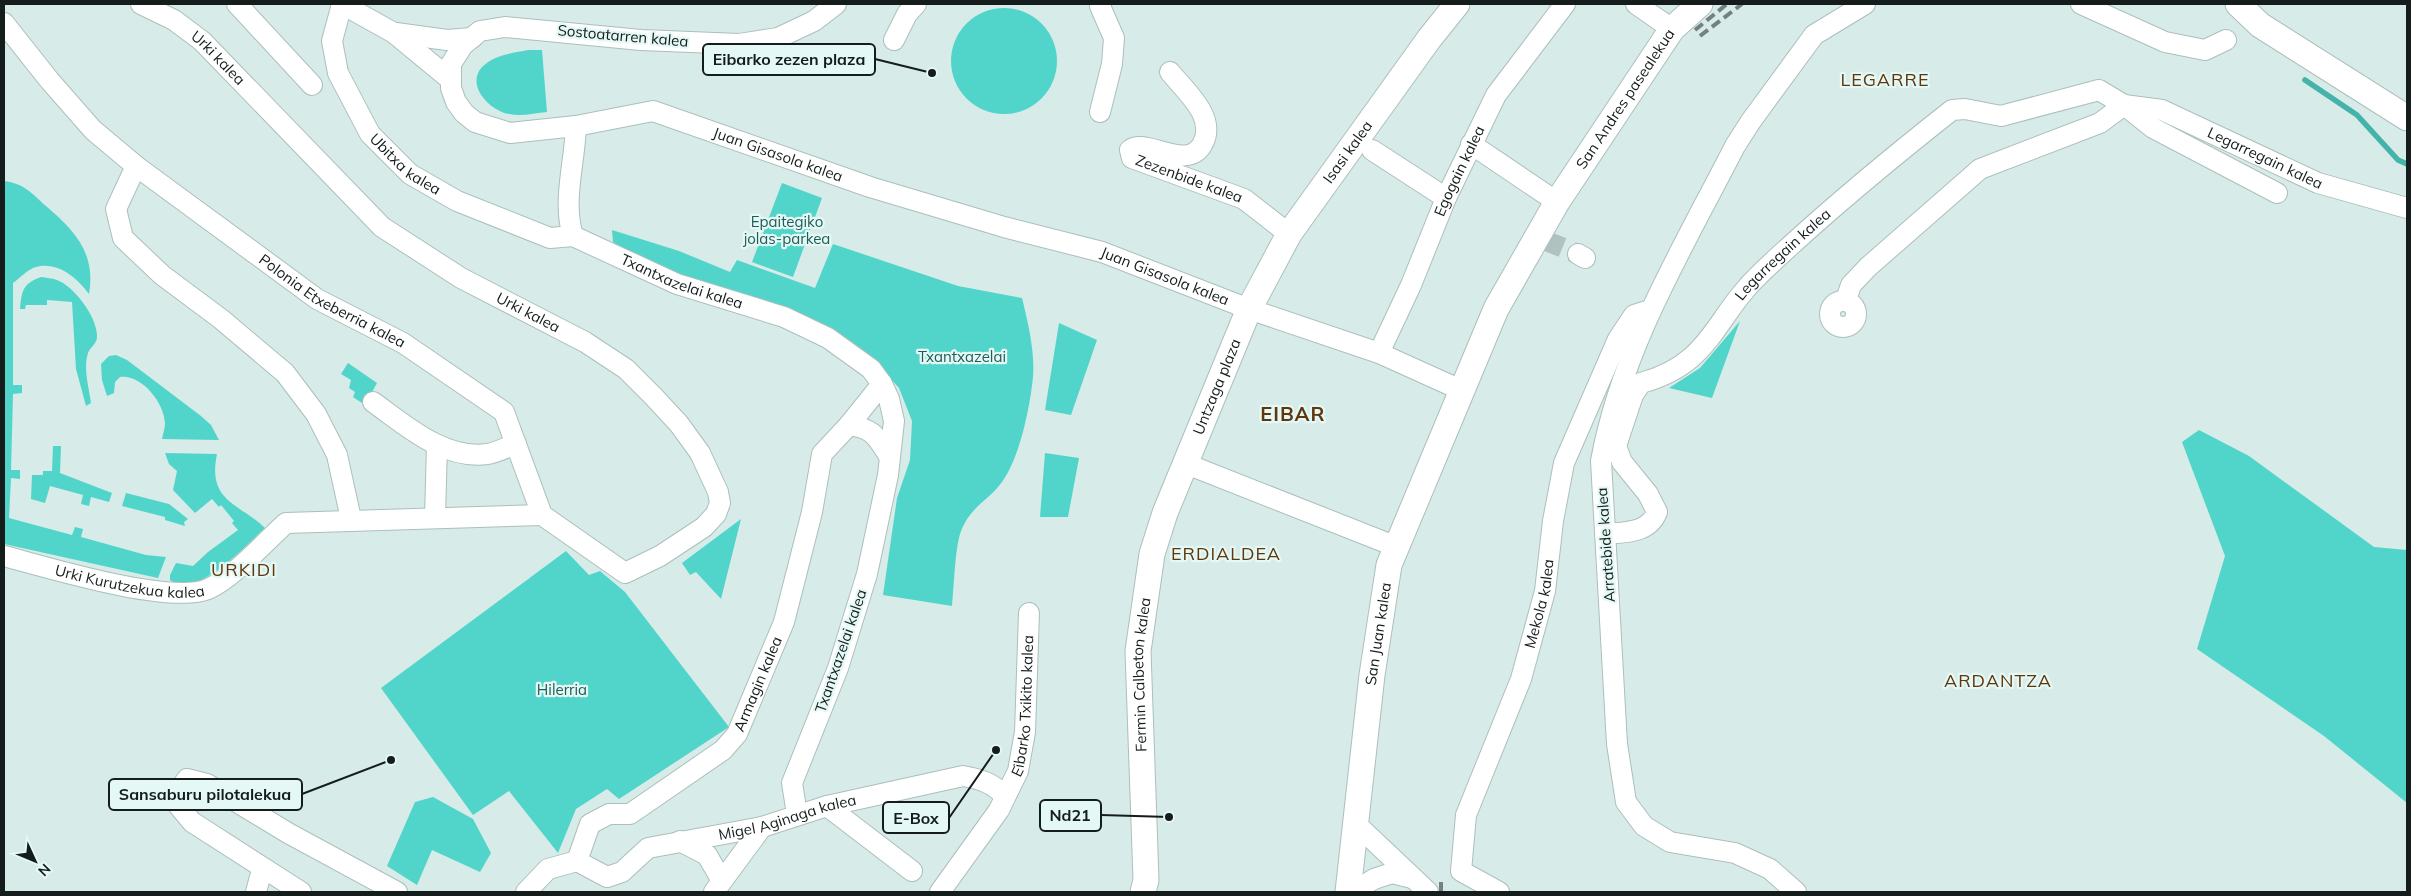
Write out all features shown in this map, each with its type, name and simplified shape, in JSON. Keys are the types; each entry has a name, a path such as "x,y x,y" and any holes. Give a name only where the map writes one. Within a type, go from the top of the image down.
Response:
{"street":[{"name":"Urki kalea","path":"141,4 174,20 202,40 382,227 461,278 586,342 626,369 654,397 694,445 718,492 720,503 716,514 704,527 660,556 625,573 542,515"},
{"path":"237,4 312,85"},
{"name":"Ubitxa kalea","path":"451,80 394,33 342,4 332,41 338,73 370,134 410,174 457,201 550,238 573,236"},
{"name":"Sostoatarren kalea","path":"548,30 641,40 739,44 778,38 814,21 836,4"},
{"path":"894,40 907,14 916,4"},
{"path":"1099,4 1114,38 1112,64 1100,112"},
{"name":"Isasi kalea","path":"1249,308 1289,234 1394,86 1457,4"},
{"name":"Egogain kalea","path":"1379,353 1411,285 1470,144 1496,95 1565,4"},
{"path":"1636,4 1672,28"},
{"name":"San Andres pasealekua","path":"1461,390 1496,309 1541,239 1558,202 1672,28 1700,4"},
{"name":"Arratebide kalea","path":"1796,892 1770,869 1735,853 1670,842 1644,826 1626,802 1617,744 1606,534 1601,490 1601,461 1607,429 1628,359 1650,310 1735,146 1814,35 1865,4"},
{"path":"2082,4 2165,42 2205,50 2226,40"},
{"path":"2238,4 2260,25 2407,118"},
{"name":"Polonia Etxeberria kalea","path":"4,24 93,130 136,166 318,299 403,343 504,412 542,515"},
{"name":"Juan Gisasola kalea","path":"548,30 505,27 480,31 463,45 451,64 451,80 456,102 464,113 475,122 487,128 510,133 576,126 653,111 852,181 1004,227 1102,252 1249,308"},
{"name":"Ubitxa kalea","path":"394,33 447,40 472,38"},
{"name":"Zezenbide kalea","path":"1170,72 1203,113 1208,129 1206,139 1200,148 1190,155 1174,155 1139,146 1130,150 1132,158 1244,199 1289,234"},
{"name":"Legarregain kalea","path":"1606,534 1638,530 1649,525 1657,512 1648,494 1622,462 1616,446 1633,395 1640,383 1665,376 1686,363 1700,350 1750,283 1860,183 1952,110 1965,109 2001,116 2099,90 2124,105 2162,110 2318,184 2407,208"},
{"path":"1846,300 1851,285 1868,267 1980,169 2100,123 2124,105 2153,128 2276,193"},
{"path":"573,236 569,223 569,198 576,126"},
{"path":"1470,144 1558,202"},
{"path":"1372,150 1446,198"},
{"path":"136,166 116,209 123,238 162,275 222,319 285,373 316,414 337,455 351,519"},
{"name":"Txantxazelai kalea","path":"573,236 634,266 677,284 784,317 845,349 871,369 882,384 894,421 888,475 861,598 838,668 792,783 797,814"},
{"path":"1249,308 1379,353 1461,390"},
{"name":"Untzaga plaza","path":"1184,464 1249,308"},
{"name":"Mekola kalea","path":"1499,892 1461,871 1466,815 1521,679 1544,591 1553,522 1564,463 1618,339 1634,315 1650,310"},
{"path":"845,428 882,384"},
{"name":"San Juan kalea","path":"1348,892 1372,675 1390,565 1461,390"},
{"path":"373,402 437,445 458,452 487,454 516,444"},
{"path":"845,428 865,428 877,436 889,456"},
{"name":"Armagin kalea","path":"576,861 590,824 609,814 630,814 723,750 736,734 784,622 812,512 822,454 845,428"},
{"path":"435,518 437,445"},
{"path":"1184,464 1397,547"},
{"name":"Fermin Calbeton kalea","path":"1143,892 1146,880 1138,651 1152,554 1184,464"},
{"name":"Urki Kurutzekua kalea","path":"4,556 104,581 178,594 208,589 238,568 286,523 320,523 351,519 542,515"},
{"name":"Eibarko Txikito kalea","path":"940,892 993,819 1018,771 1025,732 1029,613"},
{"name":"Migel Aginaga kalea","path":"576,861 607,877 622,872 648,848 762,827 797,814 827,806 963,776 980,779 997,787 1005,796"},
{"path":"301,892 192,822 173,799 187,780 207,784 344,864 397,892"},
{"path":"827,806 912,871"},
{"path":"1355,823 1428,892"},
{"path":"718,887 762,827"},
{"path":"680,841 707,855 718,887"},
{"path":"526,892 548,869 576,861"},
{"path":"256,892 264,870"},
{"path":"1353,892 1374,878 1392,873 1412,878"}],"green space":[{"path":"1004,8 1024,12 1041,24 1053,41 1057,61 1053,81 1041,98 1024,110 1004,114 984,110 967,98 955,81 951,61 955,41 967,24 984,12"},
{"path":"528,50 542,50 547,112 518,115 502,112 488,103 482,96 478,89 478,74 482,67 492,60 504,55"},
{"path":"4,181 27,189 74,234 86,255 90,279 89,294 79,282 66,272 52,266 44,266 30,270 13,283 13,385 22,385 22,393 13,394 11,470 20,470 20,479 11,478 9,518 72,535 75,527 83,529 81,537 146,555 166,557 158,578 4,544"},
{"name":"Epaitegiko jolas-parkea","path":"782,183 822,198 793,277 752,262"},
{"name":"Txantxazelai","path":"612,230 679,251 730,272 737,260 815,288 833,244 958,286 1022,298 1033,357 1033,377 1027,417 1019,446 1008,472 997,489 970,515 961,531 956,557 952,606 883,595 897,498 910,460 912,421 899,388 879,366 649,268 613,242"},
{"path":"41,277 51,278 64,283 84,304 94,321 97,337 96,342 89,351 86,372 91,403 86,406 76,369 72,302 47,300 47,305 26,305 25,309 20,309 24,288 30,282"},
{"path":"1740,321 1712,398 1669,388 1700,368"},
{"path":"1059,323 1097,340 1071,415 1045,410"},
{"path":"116,355 127,360 201,416 211,425 219,440 162,439 165,423 164,415 156,398 136,380 120,377 115,382 114,393 107,396 102,380 101,364 109,356"},
{"path":"348,363 377,383 365,405 353,397 355,392 349,388 351,380 341,374"},
{"path":"2199,430 2249,456 2374,547 2407,550 2407,803 2324,736 2197,649 2225,556 2182,442"},
{"path":"53,446 61,446 60,473 112,493 109,502 91,497 89,506 81,504 83,495 50,486 45,503 31,499 32,475 43,475 43,471 52,471"},
{"path":"165,453 217,454 215,470 221,492 228,500 265,528 220,568 207,577 193,583 181,584 170,580 170,575 176,563 193,566 208,552 238,530 232,523 234,521 221,505 219,507 212,499 195,513 173,490 177,471 169,464"},
{"path":"1045,453 1079,458 1068,517 1040,517"},
{"path":"126,493 169,504 188,519 184,522 185,526 165,520 165,517 122,506"},
{"path":"741,519 721,599 696,572 690,575 682,563"},
{"name":"Hilerria","path":"566,551 589,575 600,571 625,592 729,727 619,799 607,789 576,809 558,853 509,791 473,815 381,688"},
{"path":"433,797 473,819 491,853 480,872 432,850 417,885 387,866 415,802"}],"waterway":[{"path":"2305,80 2357,115 2398,160 2407,164"}],"tunnel":[{"path":"1544,240 1578,254"}],"railway":[{"path":"1695,30 1727,4"},
{"path":"1700,36 1742,4"},
{"path":"1441,882 1441,892"}],"place":[{"name":"Eibarko zezen plaza","path":"932,73"},
{"name":"E-Box","path":"996,750"},
{"name":"Sansaburu pilotalekua","path":"391,760"},
{"name":"Nd21","path":"1169,817"}],"district":[{"name":"LEGARRE","path":"1885,80"},
{"name":"EIBAR","path":"1293,414"},
{"name":"ERDIALDEA","path":"1226,554"},
{"name":"URKIDI","path":"244,570"},
{"name":"ARDANTZA","path":"1998,681"}]}
